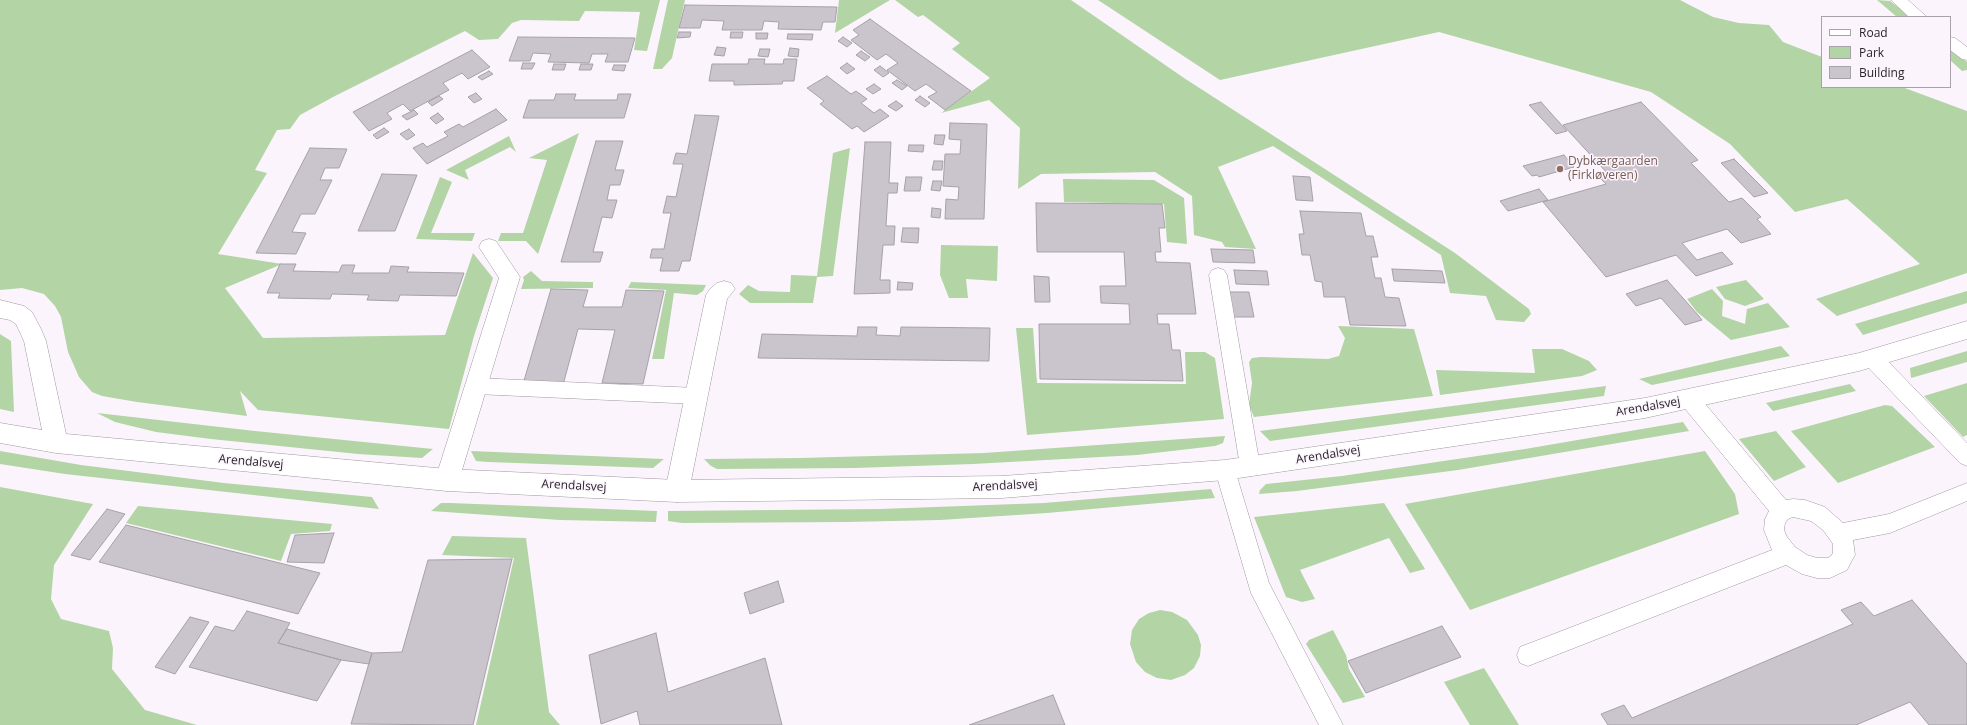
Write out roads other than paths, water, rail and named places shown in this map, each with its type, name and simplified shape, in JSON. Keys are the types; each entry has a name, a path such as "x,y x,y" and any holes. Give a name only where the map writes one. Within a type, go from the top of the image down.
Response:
{"street":[{"path":"447,480 510,277 489,247"},
{"path":"677,491 717,295 724,289"},
{"path":"0,309 16,312 24,318 30,329 35,341 56,443"},
{"name":"Arendalsvej","path":"0,433 56,443 447,480 677,491 1002,487 1225,470 1645,408 1872,358 1967,330"}],"lane":[{"path":"1898,0 1918,16"},
{"path":"1951,43 1967,55"},
{"path":"1218,274 1250,466"},
{"path":"1872,358 1967,457"},
{"path":"476,386 697,396"},
{"path":"1689,399 1782,511"},
{"path":"1225,470 1259,586 1332,725"},
{"path":"1839,533 1890,522 1967,492"},
{"path":"1793,508 1805,509 1818,514 1830,522 1839,533 1844,544 1844,555 1839,563 1830,568 1817,568 1802,564 1788,554 1778,542 1774,530 1775,519 1782,511 1793,508"},
{"path":"1528,655 1788,554"}],"place":[{"name":"Dybkærgaarden (Firkløveren)","path":"1560,169"}]}
